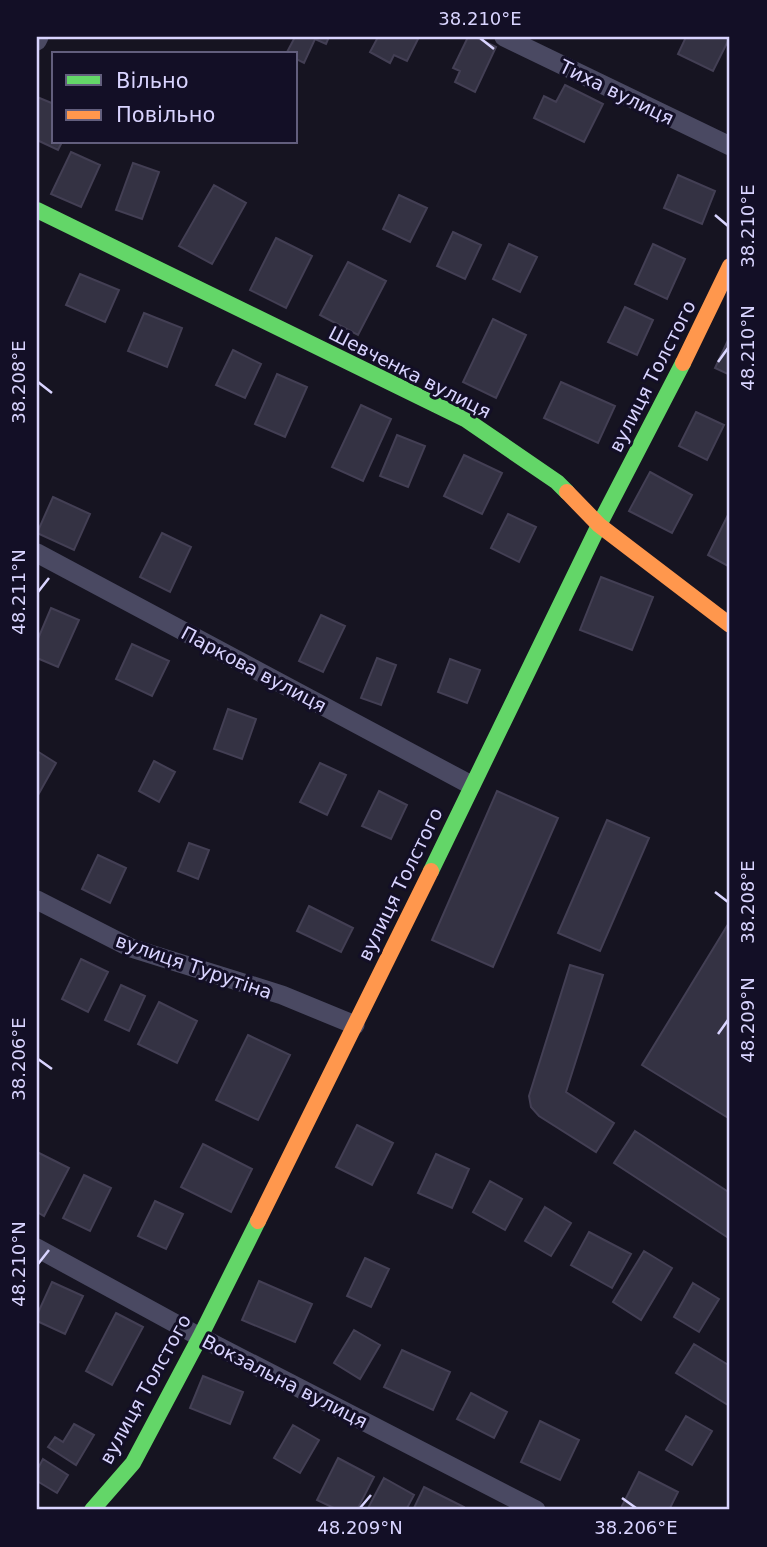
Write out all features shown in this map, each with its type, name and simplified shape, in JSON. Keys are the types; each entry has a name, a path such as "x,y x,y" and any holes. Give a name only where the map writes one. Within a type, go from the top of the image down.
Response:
{"street":[{"name":"Тиха вулиця","path":"504,37 730,146"},
{"name":"Шевченка вулиця","path":"37,210 465,419 557,482 599,525 730,625"},
{"name":"вулиця Толстого","path":"92,1510 133,1463 200,1337 599,525 688,354 730,266"},
{"name":"Паркова вулиця","path":"37,553 471,785"},
{"name":"вулиця Турутіна","path":"37,900 131,948 282,995 355,1025"},
{"name":"Вокзальна вулиця","path":"37,1248 200,1337 536,1510"}],"building":[{"path":"295,37 329,37 326,44 315,39 304,63 298,60 298,52 287,52"},
{"path":"378,37 419,37 407,61 394,55 390,63 370,52"},
{"path":"468,37 475,37 496,47 475,92 455,82 460,71 453,68"},
{"path":"686,37 730,37 713,71 678,54"},
{"path":"565,85 603,104 584,142 534,118 544,96 556,102"},
{"path":"37,97 52,103 52,144 61,144 58,150 37,140"},
{"path":"71,152 100,165 81,207 51,194"},
{"path":"133,163 159,172 142,219 116,210"},
{"path":"678,175 715,191 702,224 664,208"},
{"path":"214,185 246,203 212,264 179,246"},
{"path":"399,195 427,208 410,242 383,229"},
{"path":"453,232 481,245 465,279 437,266"},
{"path":"276,238 312,256 286,308 250,290"},
{"path":"509,244 537,257 520,292 493,279"},
{"path":"653,244 685,259 667,299 635,284"},
{"path":"348,262 386,281 358,335 320,315"},
{"path":"80,274 119,290 105,322 66,305"},
{"path":"625,307 653,320 637,355 608,342"},
{"path":"144,313 182,328 167,367 128,351"},
{"path":"493,319 526,335 496,398 463,382"},
{"path":"730,336 730,375 715,368"},
{"path":"233,350 261,364 245,398 216,385"},
{"path":"277,374 307,387 285,437 255,424"},
{"path":"561,382 615,406 598,443 544,418"},
{"path":"361,405 391,419 363,481 332,467"},
{"path":"696,412 724,425 707,460 679,446"},
{"path":"397,435 425,446 408,487 380,476"},
{"path":"464,455 502,473 482,514 444,496"},
{"path":"650,472 692,495 672,533 629,511"},
{"path":"53,497 90,514 74,550 37,533"},
{"path":"730,511 730,567 708,555"},
{"path":"508,514 536,527 519,562 491,548"},
{"path":"162,533 191,547 170,592 140,577"},
{"path":"601,577 653,597 632,650 580,630"},
{"path":"51,608 79,620 58,667 37,658 37,641"},
{"path":"321,615 345,626 323,672 299,661"},
{"path":"132,644 169,661 152,696 116,679"},
{"path":"377,658 396,665 381,705 361,698"},
{"path":"450,659 480,670 467,703 438,692"},
{"path":"228,709 256,719 242,759 214,749"},
{"path":"37,751 56,763 37,797"},
{"path":"154,761 175,772 159,802 139,791"},
{"path":"320,763 346,775 327,815 300,802"},
{"path":"379,791 407,805 391,839 362,826"},
{"path":"497,791 558,818 493,967 432,940"},
{"path":"607,820 649,838 600,951 558,933"},
{"path":"189,843 209,850 198,879 178,871"},
{"path":"98,855 126,868 110,903 82,889"},
{"path":"309,906 353,928 341,952 297,931"},
{"path":"730,921 730,1119 642,1065"},
{"path":"81,959 108,972 88,1012 62,999"},
{"path":"570,965 603,975 566,1092 614,1123 596,1152 539,1116 531,1107 529,1096"},
{"path":"121,985 145,996 129,1031 105,1020"},
{"path":"159,1002 197,1021 177,1063 138,1044"},
{"path":"248,1035 290,1055 258,1120 216,1100"},
{"path":"357,1125 393,1143 372,1185 336,1167"},
{"path":"635,1131 730,1193 730,1239 614,1163"},
{"path":"203,1144 252,1169 231,1212 181,1187"},
{"path":"37,1152 69,1168 44,1216 37,1212"},
{"path":"436,1154 469,1169 452,1208 418,1193"},
{"path":"84,1175 111,1188 90,1231 63,1218"},
{"path":"490,1181 522,1199 505,1230 473,1212"},
{"path":"155,1201 183,1214 166,1249 138,1236"},
{"path":"545,1207 571,1223 551,1256 525,1241"},
{"path":"589,1232 631,1254 612,1288 571,1265"},
{"path":"644,1251 672,1268 641,1320 613,1302"},
{"path":"365,1258 389,1269 371,1307 347,1296"},
{"path":"259,1281 312,1304 295,1342 242,1320"},
{"path":"52,1282 83,1296 65,1334 37,1321 37,1315"},
{"path":"693,1283 719,1299 699,1332 674,1317"},
{"path":"116,1313 143,1327 112,1385 86,1371"},
{"path":"354,1330 380,1345 360,1379 334,1363"},
{"path":"694,1344 730,1366 728,1405 676,1373"},
{"path":"402,1350 450,1372 433,1410 384,1387"},
{"path":"203,1376 243,1392 230,1424 190,1408"},
{"path":"471,1393 507,1412 494,1438 457,1419"},
{"path":"686,1416 712,1431 692,1465 666,1450"},
{"path":"540,1421 579,1440 560,1480 521,1462"},
{"path":"74,1424 94,1435 76,1465 48,1447 55,1437 63,1442"},
{"path":"293,1425 319,1440 300,1473 274,1458"},
{"path":"338,1458 374,1477 357,1510 338,1510 317,1500"},
{"path":"43,1459 68,1475 57,1493 37,1481 37,1470"},
{"path":"639,1472 678,1492 669,1510 621,1508"},
{"path":"384,1478 414,1495 406,1510 367,1510"},
{"path":"424,1487 464,1507 463,1510 413,1510"}],"traffic: fast":[{"path":"37,210 465,419 557,482 567,492"},
{"path":"431,871 599,525 683,363"},
{"path":"92,1510 133,1463 258,1221"}],"traffic: slow":[{"path":"683,363 730,266"},
{"path":"567,492 599,525 730,625"},
{"path":"258,1221 431,871"}]}
